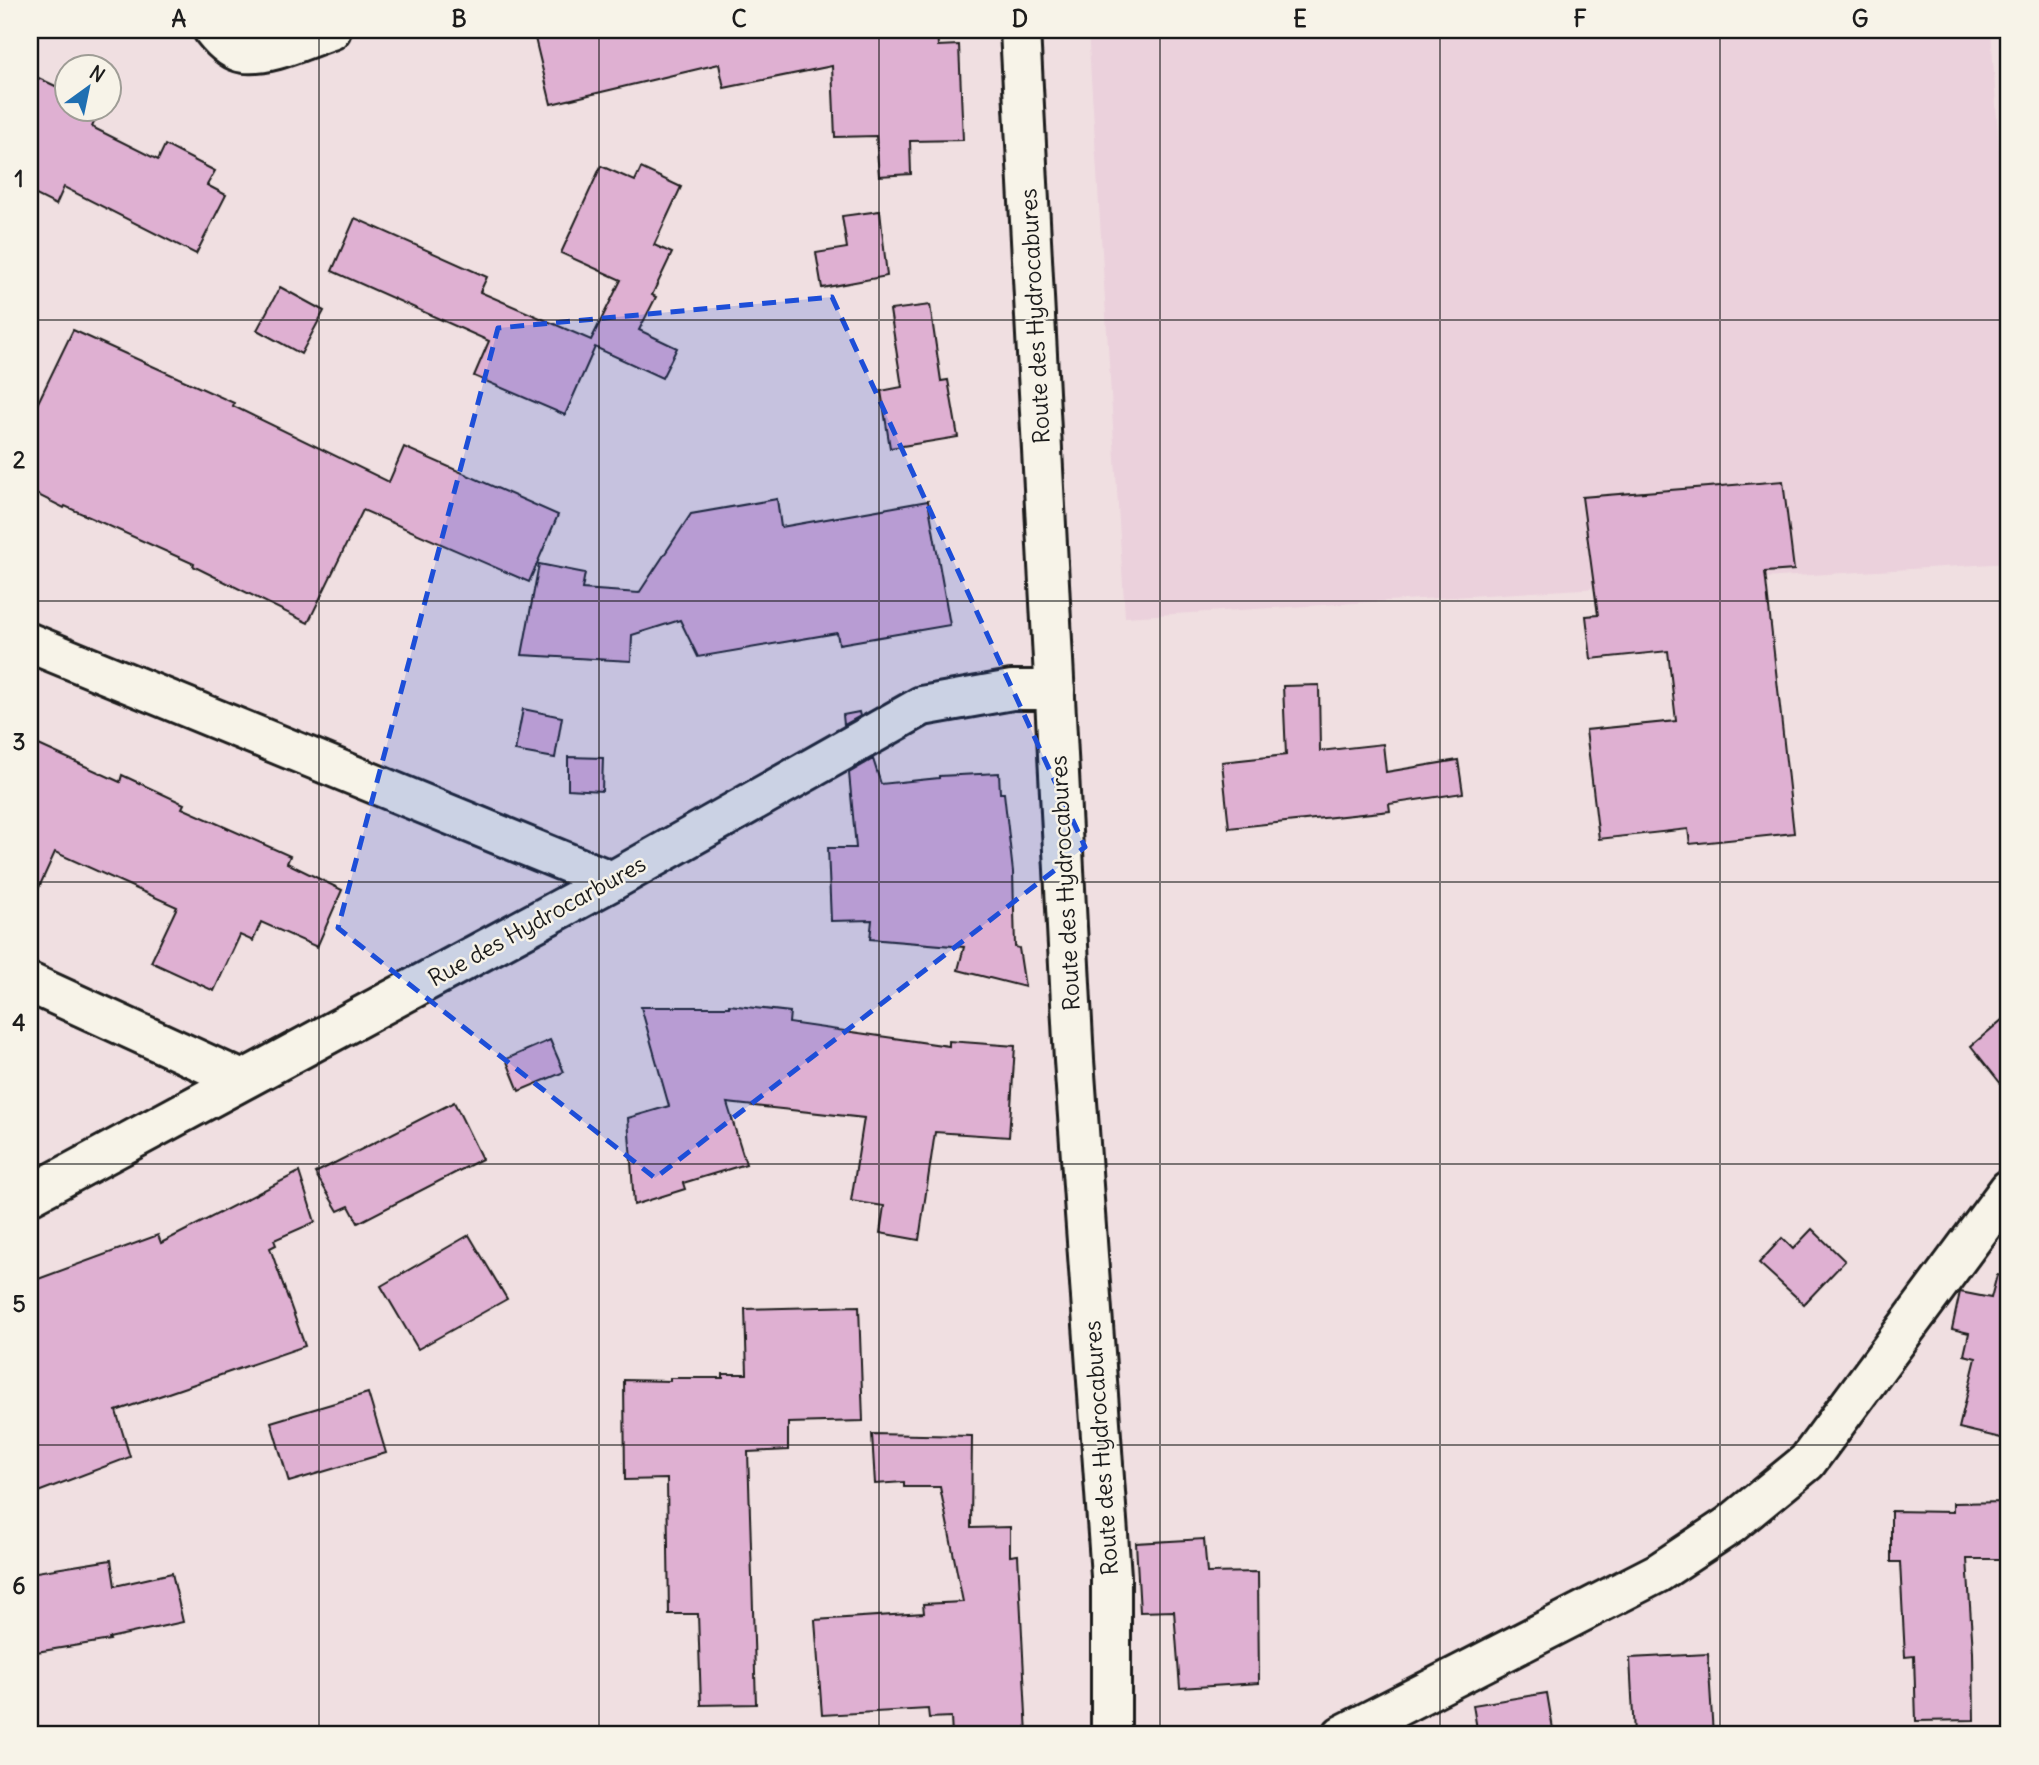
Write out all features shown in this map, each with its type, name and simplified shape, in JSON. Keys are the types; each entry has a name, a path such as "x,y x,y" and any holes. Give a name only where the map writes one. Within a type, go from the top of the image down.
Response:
{"street":[{"path":"213,30 223,43 242,53 271,50 331,30"},
{"name":"Route des Hydrocabures","path":"1020,30 1074,1060 1111,1576 1111,1735"},
{"path":"30,643 612,881"},
{"name":"Rue des Hydrocarbures","path":"30,1195 612,881 922,706 1012,690 1055,690"},
{"path":"30,983 242,1080"},
{"path":"1342,1735 1658,1573 1730,1525 1807,1462 2009,1189"}],"highlighted area":[{"path":"832,297 1085,847 655,1178 338,928 498,328"}],"shaded area":[{"path":"1088,30 1991,30 2009,299 2009,563 1125,617"}],"building":[{"path":"533,30 937,30 938,46 959,45 963,140 910,141 911,174 879,176 876,136 835,137 832,66 724,88 719,64 551,104"},
{"path":"30,74 52,84 52,122 94,122 92,127 158,160 165,145 215,171 207,185 226,195 196,254 64,187 56,205 30,192"},
{"path":"601,166 635,181 641,168 681,187 654,245 672,253 652,295 656,297 639,330 677,348 662,378 595,347 565,415 474,376 489,341 332,271 355,218 487,277 480,292 591,340 621,280 561,253"},
{"path":"880,211 887,276 822,288 816,253 847,248 842,216"},
{"path":"280,287 324,311 301,354 257,330"},
{"path":"930,305 941,381 948,380 958,437 890,448 881,391 902,387 890,310"},
{"path":"73,330 234,403 233,406 389,482 404,447 558,515 529,582 363,510 308,623 193,566 194,564 30,491 30,419"},
{"path":"1783,481 1794,570 1765,572 1794,833 1690,844 1688,829 1599,839 1586,730 1676,721 1668,651 1591,659 1586,616 1598,615 1582,497"},
{"path":"777,499 781,527 928,501 950,625 839,644 837,633 698,657 680,620 632,635 631,661 522,655 539,564 585,573 582,589 639,593 691,514"},
{"path":"1319,685 1320,751 1383,744 1386,772 1458,760 1463,793 1389,804 1390,811 1229,828 1222,762 1286,755 1283,686"},
{"path":"523,709 562,717 555,758 515,751"},
{"path":"859,712 860,716 844,725 843,715"},
{"path":"30,741 120,782 122,775 184,804 182,808 290,856 287,863 342,890 317,947 261,922 253,941 240,935 214,991 151,962 177,907 55,852 30,907"},
{"path":"568,757 603,758 602,791 568,789"},
{"path":"873,759 881,784 939,776 999,773 1000,793 1004,793 1013,872 1015,947 1019,948 1025,987 958,970 964,947 870,939 872,920 831,921 828,848 856,848 849,773"},
{"path":"729,1005 790,1012 789,1023 949,1046 949,1041 1015,1046 1009,1137 935,1132 919,1240 880,1233 884,1206 851,1201 864,1118 727,1103 746,1164 683,1183 685,1189 634,1205 628,1118 669,1106 641,1007"},
{"path":"2009,1014 2009,1094 1971,1046"},
{"path":"550,1040 564,1072 519,1091 506,1059"},
{"path":"454,1102 482,1159 358,1223 349,1206 338,1211 315,1173"},
{"path":"299,1172 315,1222 274,1240 276,1245 270,1248 305,1346 116,1411 130,1457 30,1495 30,1282 158,1235 161,1243"},
{"path":"1812,1229 1845,1261 1804,1304 1759,1263 1782,1238 1793,1249"},
{"path":"469,1235 507,1299 418,1349 381,1286"},
{"path":"1997,1275 2009,1277 2009,1440 1959,1428 1976,1358 1964,1355 1969,1333 1952,1329 1960,1292 1991,1298"},
{"path":"859,1306 863,1421 788,1423 788,1450 748,1452 756,1704 701,1705 698,1614 669,1614 667,1479 625,1480 624,1380 670,1381 670,1378 723,1378 723,1374 747,1374 745,1309"},
{"path":"368,1393 386,1453 289,1482 271,1422"},
{"path":"872,1434 972,1436 971,1528 1010,1527 1010,1556 1018,1555 1027,1735 952,1735 951,1717 929,1718 928,1709 822,1715 815,1620 924,1613 923,1604 963,1602 940,1487 904,1487 904,1482 875,1484"},
{"path":"2007,1502 2007,1559 1967,1559 1974,1720 1916,1721 1914,1656 1905,1657 1900,1562 1891,1562 1891,1511 1953,1512 1953,1503"},
{"path":"1204,1539 1207,1573 1258,1572 1259,1683 1180,1688 1174,1611 1140,1612 1136,1543"},
{"path":"111,1560 115,1586 172,1573 183,1622 109,1638 110,1640 30,1653 30,1573"},
{"path":"1708,1654 1713,1735 1634,1735 1630,1658"},
{"path":"1547,1693 1554,1735 1478,1735 1473,1705"}]}
